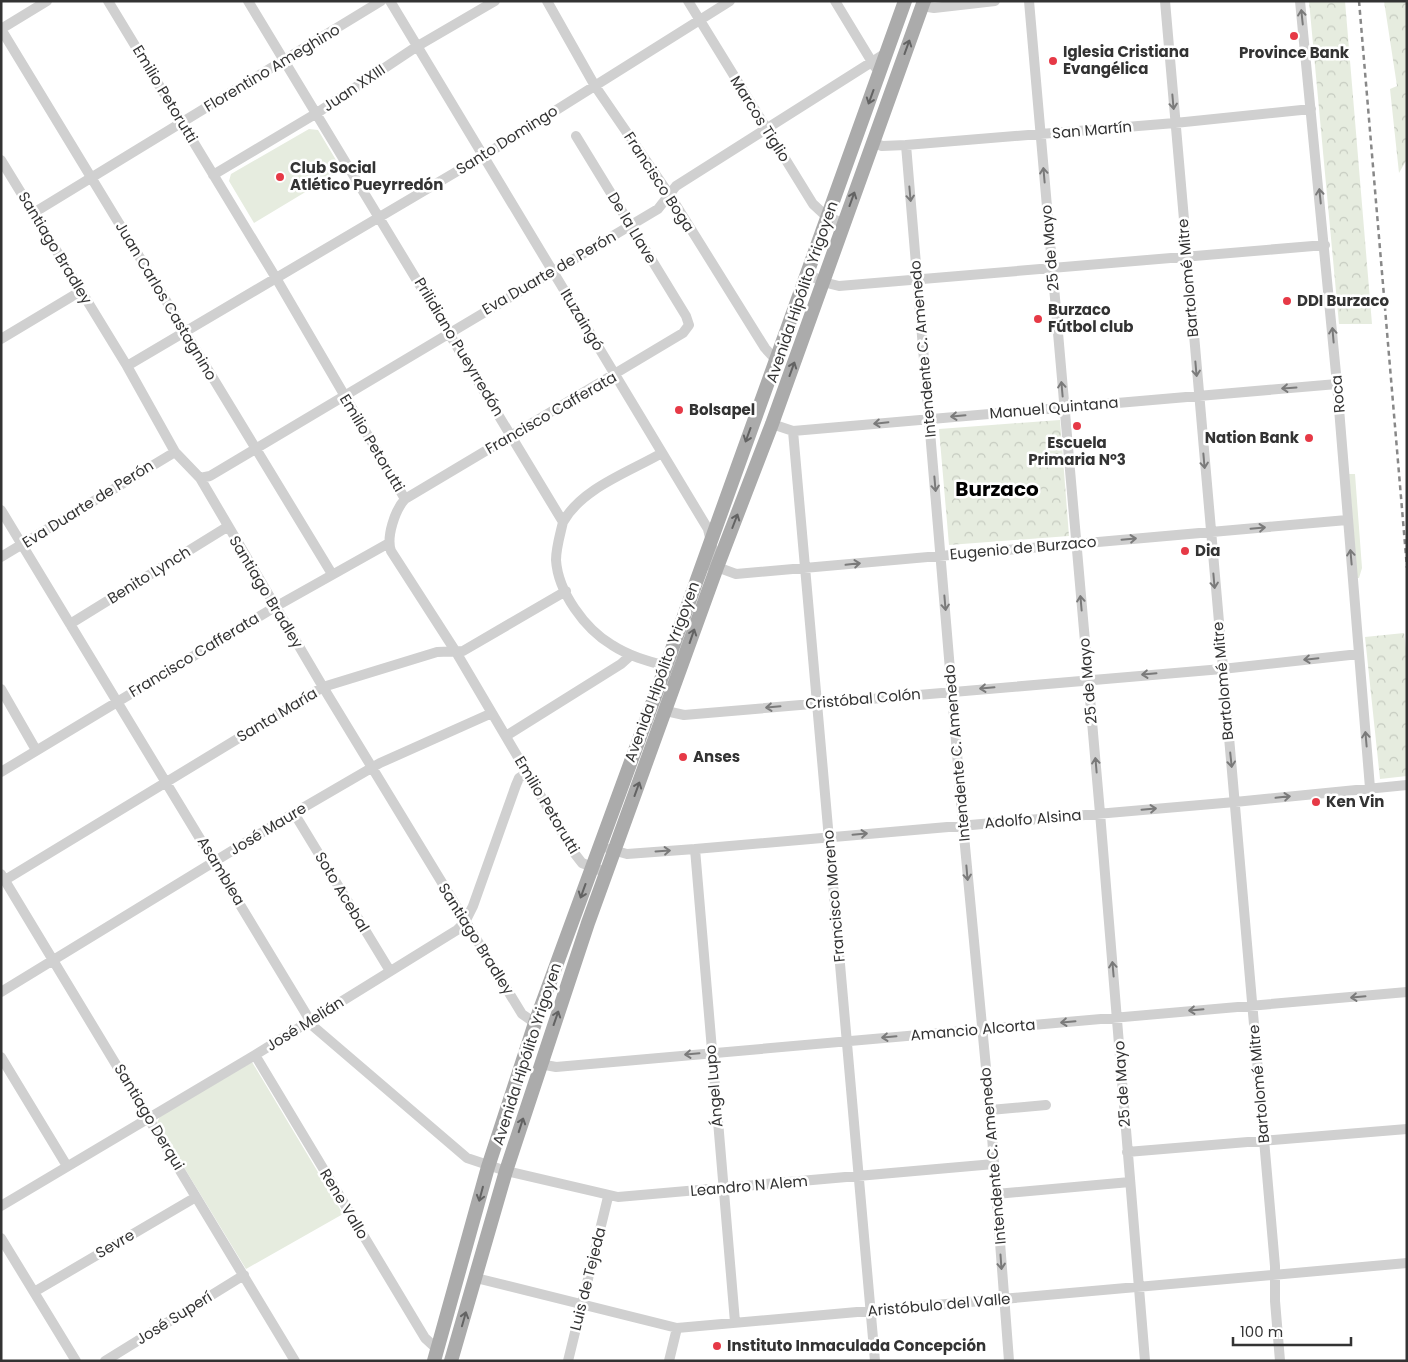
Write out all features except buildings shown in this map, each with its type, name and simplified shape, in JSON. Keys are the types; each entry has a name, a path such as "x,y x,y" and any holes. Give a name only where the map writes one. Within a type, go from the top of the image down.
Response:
{"main road":[{"name":"Avenida Hipólito Yrigoyen","path":"436,1355 488,1167 535,1023 666,666 775,359 808,274 876,68 887,53 905,1"},
{"name":"Avenida Hipólito Yrigoyen","path":"452,1361 506,1171 540,1064 606,873 717,567 772,424 923,4"}],"street":[{"path":"1,28 47,1"},
{"name":"Emilio Petorutti","path":"108,1 276,278 405,499 401,504 389,543 392,552 456,652 578,859 592,868 606,873"},
{"name":"Prilidiano Pueyrredón","path":"248,1 450,332 563,522"},
{"name":"Florentino Ameghino","path":"35,212 182,122 285,62 381,1"},
{"name":"Ituzaingó","path":"390,1 416,47 553,270 711,537 717,567"},
{"name":"Juan XXIII","path":"213,175 317,113 416,47 495,1"},
{"name":"Francisco Boga","path":"547,1 595,86 669,194 765,348 775,359"},
{"name":"Marcos Tiglio","path":"688,1 813,204 827,217 843,223"},
{"name":"Santo Domingo","path":"126,366 484,156 730,1"},
{"path":"835,1 876,68"},
{"path":"923,4 934,8 995,1"},
{"name":"25 de Mayo","path":"1029,1 1100,813 1145,1361"},
{"name":"Bartolomé Mitre","path":"1165,1 1275,1275 1280,1361"},
{"name":"Roca","path":"1300,1 1325,244 1370,788"},
{"name":"Juan Carlos Castagnino","path":"1,28 332,574"},
{"name":"Eva Duarte de Perón","path":"200,478 210,476 343,394 631,225 662,206 676,186 876,68"},
{"name":"San Martín","path":"872,142 882,146 906,145 1175,123 1311,109"},
{"name":"De la Llave","path":"576,136 688,321"},
{"name":"Intendente C. Amenedo","path":"906,145 963,824 990,1110 1009,1361"},
{"name":"Santiago Bradley","path":"1,160 35,212 175,452 200,478 323,688 465,922 522,1014 535,1023"},
{"path":"808,274 823,282 839,286 1325,244"},
{"path":"1,338 81,291"},
{"name":"Francisco Cafferata","path":"405,499 683,333 689,325 688,321"},
{"name":"Manuel Quintana","path":"772,424 793,431 1337,384"},
{"name":"Francisco Moreno","path":"793,431 875,1361"},
{"name":"Eva Duarte de Perón","path":"1,557 175,452"},
{"path":"662,453 586,496 569,513 563,522 556,560 560,578 566,591 575,608 592,630 602,639 631,655 666,666"},
{"name":"Asamblea","path":"1,510 216,861 310,1021 324,1037 468,1158 488,1167 506,1171"},
{"name":"Eugenio de Burzaco","path":"701,569 717,567 736,574 1347,520"},
{"name":"Benito Lynch","path":"70,624 227,527"},
{"name":"Francisco Cafferata","path":"1,772 117,700 332,574 389,543"},
{"name":"Santa María","path":"3,877 323,688 437,652 456,652 468,648 566,591"},
{"name":"Cristóbal Colón","path":"666,711 684,715 1222,668 1359,654"},
{"path":"506,736 621,664 631,655"},
{"path":"1,690 36,750"},
{"name":"José Maure","path":"1,992 294,813 372,768 492,713"},
{"path":"465,922 516,785 519,778 527,773"},
{"name":"Adolfo Alsina","path":"600,846 627,854 695,849 963,824 1235,802 1407,785"},
{"name":"Soto Acebal","path":"294,813 390,971"},
{"name":"Ángel Lupo","path":"695,849 735,1322"},
{"name":"Santiago Derqui","path":"3,877 244,1275 290,1359"},
{"name":"José Melián","path":"1,1206 310,1021 457,930 465,922"},
{"name":"Amancio Alcorta","path":"540,1064 556,1067 1407,992"},
{"name":"Rene Vallo","path":"254,1055 436,1355"},
{"path":"1,1057 67,1166"},
{"path":"990,1110 1046,1105"},
{"path":"1127,1152 1263,1142 1407,1128"},
{"name":"Leandro N Alem","path":"506,1171 608,1197 994,1164"},
{"path":"996,1194 1130,1182"},
{"name":"Sevre","path":"34,1292 196,1197"},
{"name":"Luis de Tejeda","path":"568,1361 608,1197"},
{"path":"1,1238 76,1361"},
{"name":"Aristóbulo del Valle","path":"476,1278 677,1328 1407,1263"},
{"name":"José Superí","path":"105,1361 244,1275"},
{"path":"669,1361 677,1328"}],"green space":[{"path":"1309,1 1345,1 1372,324 1339,324"},
{"path":"1384,1 1407,1 1407,159 1399,173 1390,89 1397,86"},
{"name":"Club Social Atlético Pueyrredón","path":"309,129 318,130 342,170 254,223 229,181 231,174"},
{"path":"1060,420 1069,536 949,545 939,429"},
{"path":"1349,474 1355,474 1362,568 1359,578 1357,578"},
{"path":"1404,633 1407,656 1407,776 1380,779 1365,637"},
{"path":"252,1062 343,1214 246,1269 157,1123 160,1116"}],"railway":[{"path":"1359,1 1407,568"}],"place":[{"name":"Province Bank","path":"1294,36"},
{"name":"Iglesia Cristiana Evangélica","path":"1053,61"},
{"name":"Club Social Atlético Pueyrredón","path":"280,177"},
{"name":"DDI Burzaco","path":"1287,301"},
{"name":"Burzaco Fútbol club","path":"1038,319"},
{"name":"Bolsapel","path":"679,410"},
{"name":"Escuela Primaria Nº3","path":"1077,426"},
{"name":"Nation Bank","path":"1309,438"},
{"name":"Dia","path":"1185,551"},
{"name":"Anses","path":"683,757"},
{"name":"Ken Vin","path":"1316,802"},
{"name":"Instituto Inmaculada Concepción","path":"717,1346"}],"district":[{"name":"Burzaco","path":"997,489"}]}
